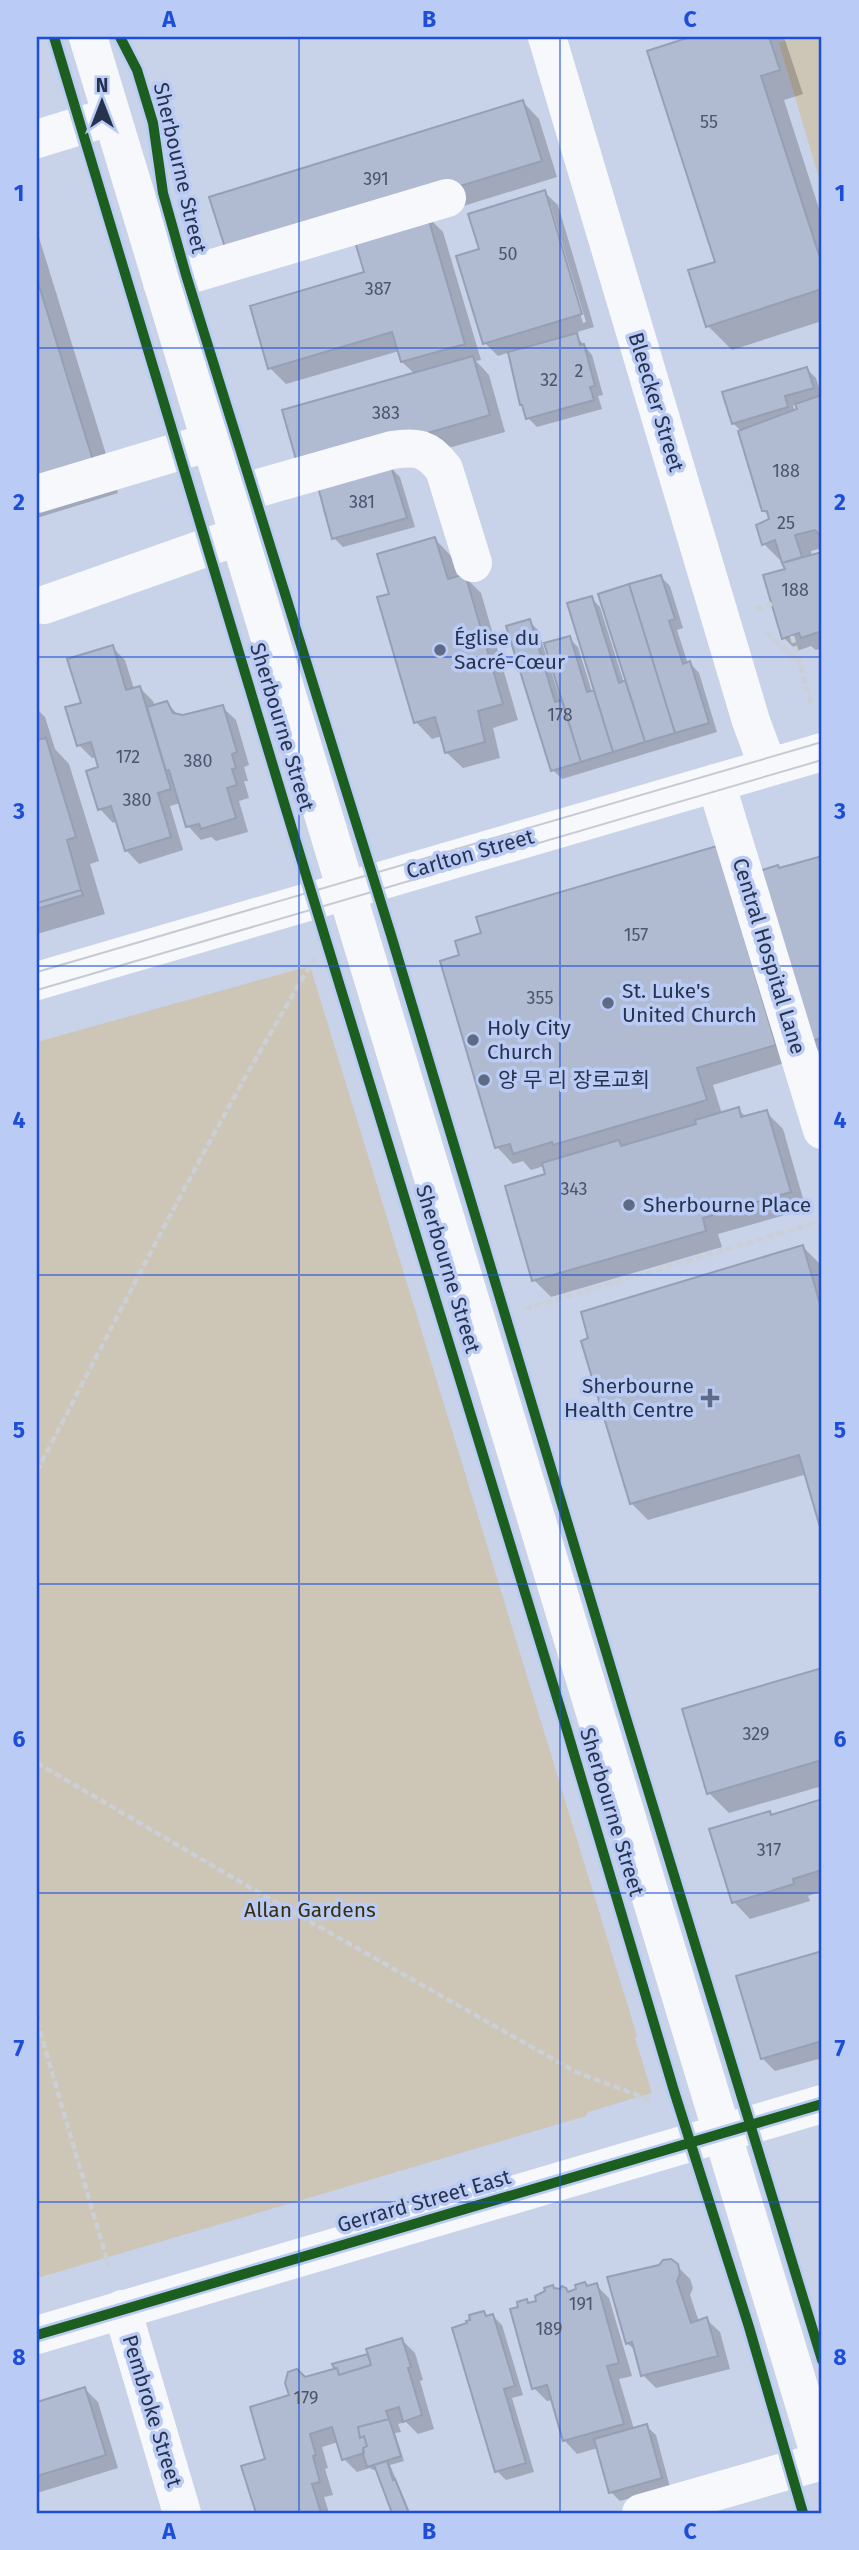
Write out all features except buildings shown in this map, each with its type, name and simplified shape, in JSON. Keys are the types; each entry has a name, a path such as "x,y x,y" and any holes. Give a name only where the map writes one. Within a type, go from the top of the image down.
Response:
{"street":[{"name":"Sherbourne Street","path":"88,37 822,2462"},
{"name":"Bleecker Street","path":"547,37 751,721 768,767"},
{"path":"37,139 112,117"},
{"path":"162,283 447,198"},
{"path":"37,494 210,442"},
{"path":"227,497 392,450 421,450 434,456 444,469 472,563"},
{"path":"44,605 239,536"},
{"name":"Carlton Street","path":"37,981 822,752"},
{"name":"Central Hospital Lane","path":"716,783 811,1054 822,1129"},
{"name":"Gerrard Street East","path":"37,2335 822,2104"},
{"name":"Pembroke Street","path":"122,2309 182,2513"},
{"path":"640,2513 822,2462"}],"path":[{"path":"763,629 800,664"},
{"path":"792,636 811,703"},
{"path":"37,1471 173,1211 279,1017 316,958"},
{"path":"525,1309 822,1221"},
{"path":"37,1763 256,1891 576,2072 650,2100"},
{"path":"37,2021 109,2267"}],"green space":[{"path":"799,37 822,37 822,188 779,43"},
{"name":"Allan Gardens","path":"310,966 637,2036 635,2038 652,2093 588,2112 586,2116 37,2278 37,1042"}],"tram line":[{"path":"37,972 822,742"},
{"path":"37,990 822,760"}],"cycle path":[{"path":"54,37 674,2091 749,2327 803,2513"},
{"path":"120,37 137,70 153,123 163,193 186,275 391,935 822,2360"},
{"path":"37,2335 822,2104"}],"place":[{"name":"Église du Sacré-Cœur","path":"440,650"},
{"name":"St. Luke's United Church","path":"608,1003"},
{"name":"Holy City Church","path":"473,1040"},
{"name":"양 무 리 장로교회","path":"484,1080"},
{"name":"Sherbourne Place","path":"629,1205"},
{"name":"Sherbourne Health Centre","path":"710,1398"}]}
